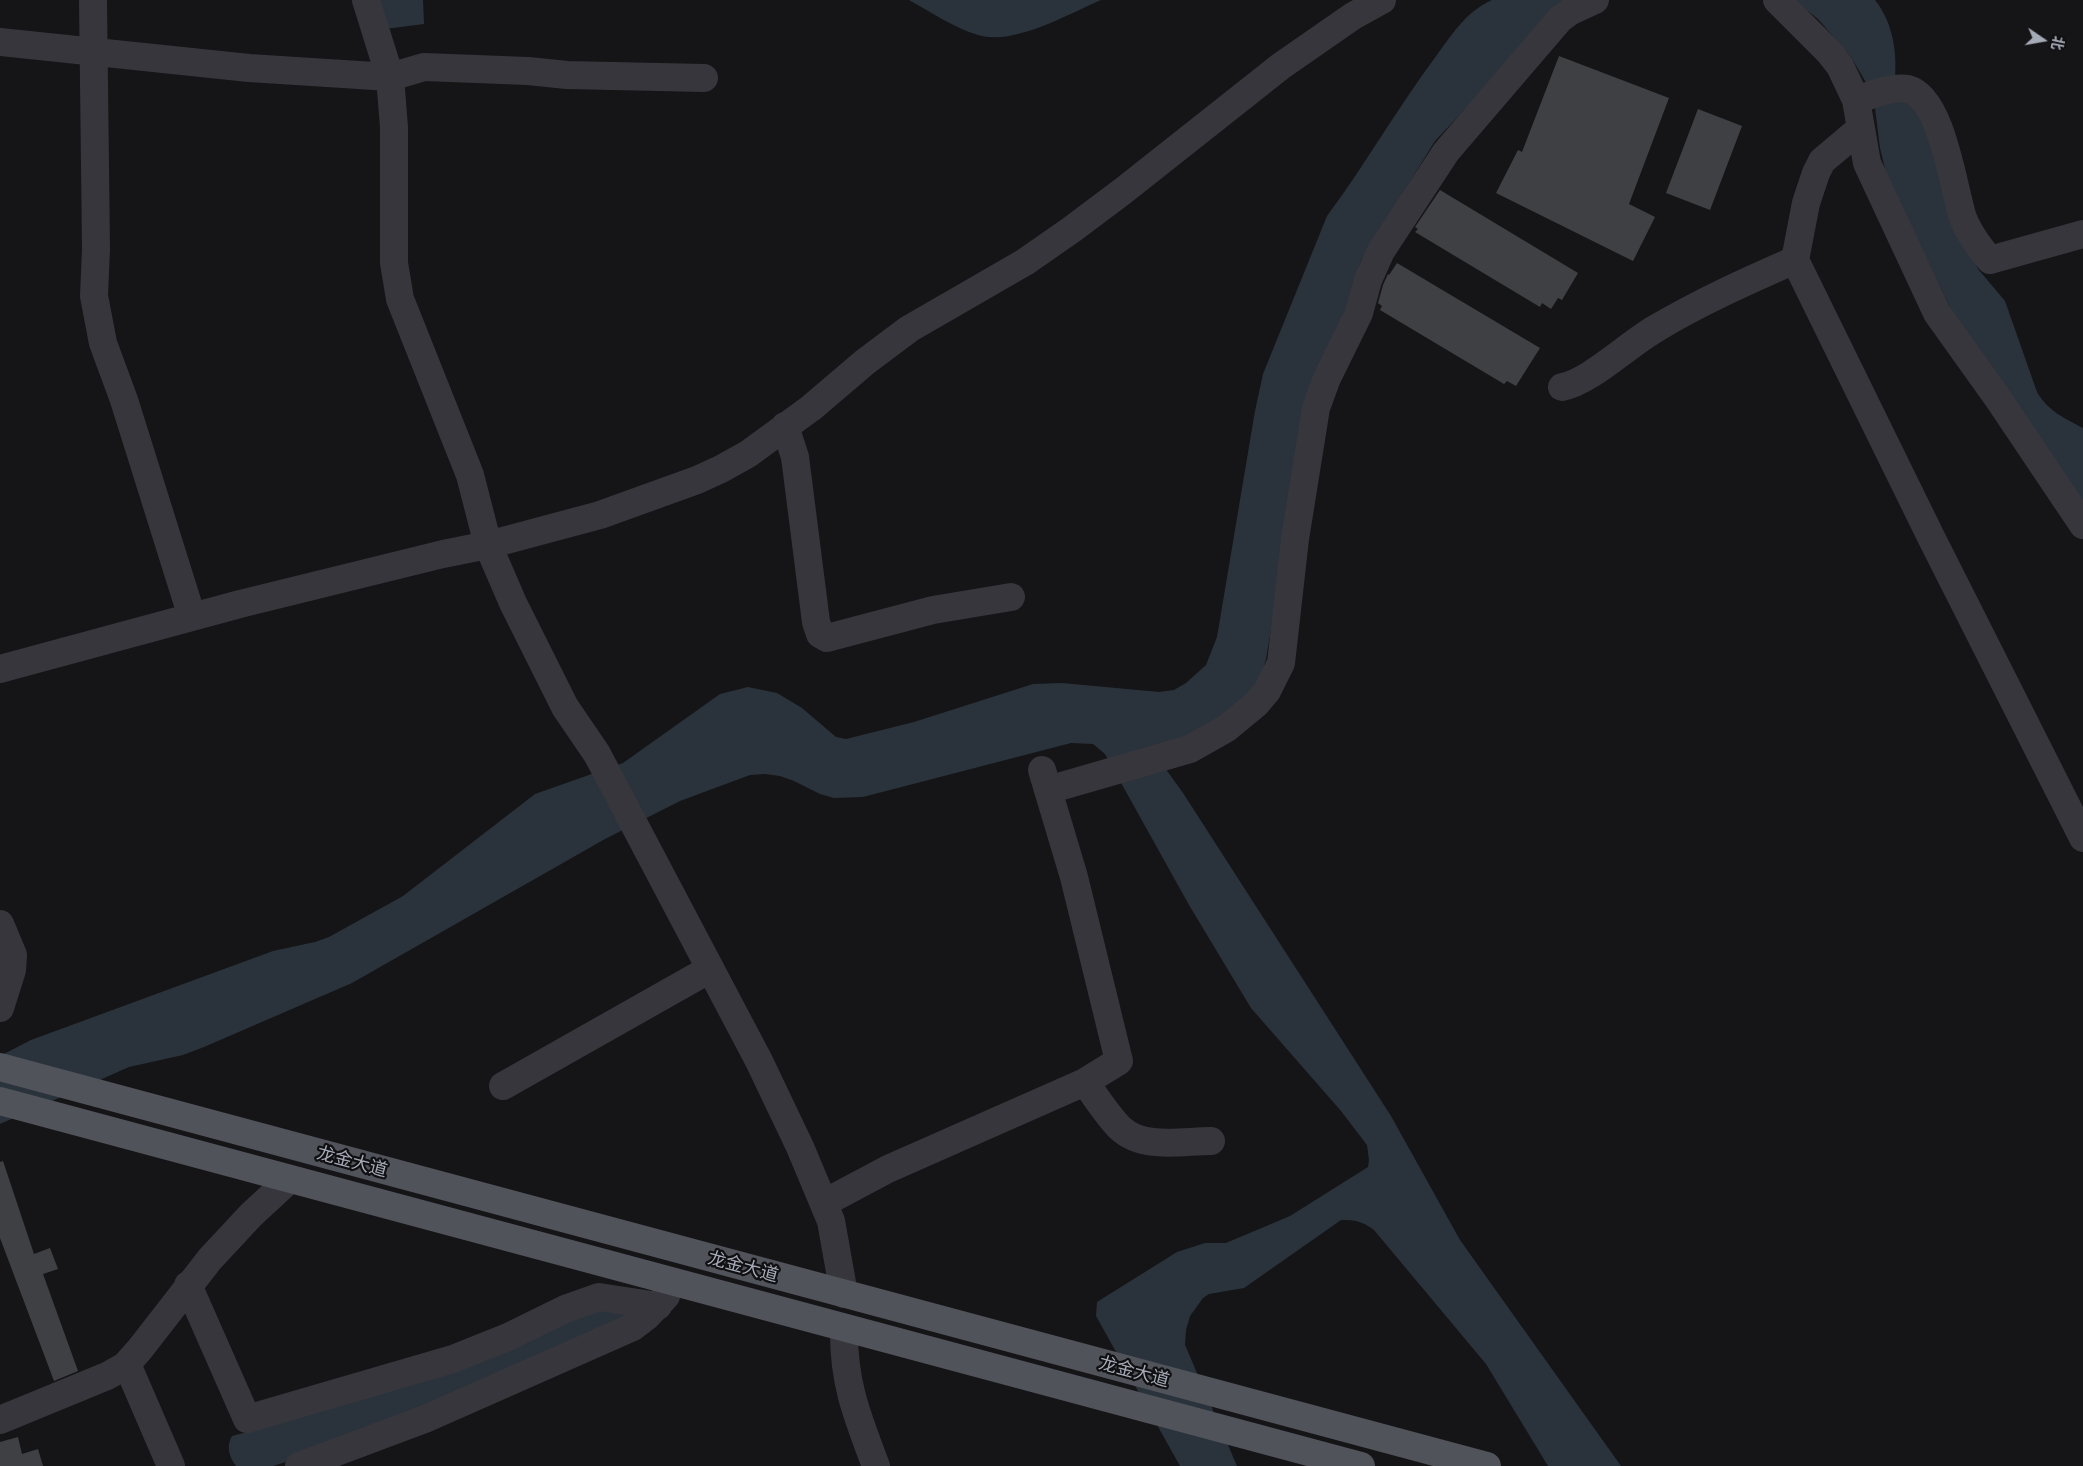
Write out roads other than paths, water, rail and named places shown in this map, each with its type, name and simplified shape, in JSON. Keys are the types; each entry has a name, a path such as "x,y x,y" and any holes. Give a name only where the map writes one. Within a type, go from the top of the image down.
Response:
{"main road":[{"name":"龙金大道","path":"0,1067 1487,1466"},
{"name":"龙金大道","path":"0,1101 1361,1466"}],"street":[{"path":"93,0 96,249 94,296 103,343 124,400 192,617"},
{"path":"366,0 390,77 394,127 394,263 398,290 406,317 470,475 488,545 540,660 565,707 597,754 780,1104 831,1221 844,1294"},
{"path":"0,669 192,617 443,554 488,545 600,515 697,480 748,454 909,329 1025,262 1071,230 1124,191 1281,66 1353,16 1382,0"},
{"path":"824,1203 888,1169 1085,1082 1118,1061 1074,878 1045,780 1109,773 1190,749 1232,724 1256,704 1267,691 1281,663 1294,539 1316,408 1326,378 1359,313 1374,265 1381,251 1446,152 1560,19 1571,11 1595,0"},
{"path":"1777,0 1834,59 1849,82 1856,100 1867,163 1937,314 1997,397 2083,525"},
{"path":"0,42 249,68 390,77 424,67 528,72 567,76 704,78"},
{"path":"1856,100 1894,88 1910,90 1924,98 1936,119 1964,220 1975,241 1990,260 2083,234"},
{"path":"1860,129 1822,161 1816,173 1806,203 1795,260 2083,838"},
{"path":"1562,387 1579,381 1653,330 1716,294 1795,260"},
{"path":"785,426 795,457 816,622 820,634 827,638 933,610 1011,597"},
{"path":"0,924 13,955 12,970 0,1008"},
{"path":"503,1086 710,969"},
{"path":"1085,1082 1114,1121 1130,1135 1152,1142 1211,1141"},
{"path":"0,1420 107,1376 127,1364 188,1285 230,1237 290,1179"},
{"path":"299,1466 373,1440 493,1391 633,1327 658,1306 674,1282"},
{"path":"188,1285 247,1419 453,1359 508,1337 565,1309 600,1297 658,1306"},
{"path":"844,1328 844,1352 848,1387 876,1466"},
{"path":"127,1364 171,1466"}]}
